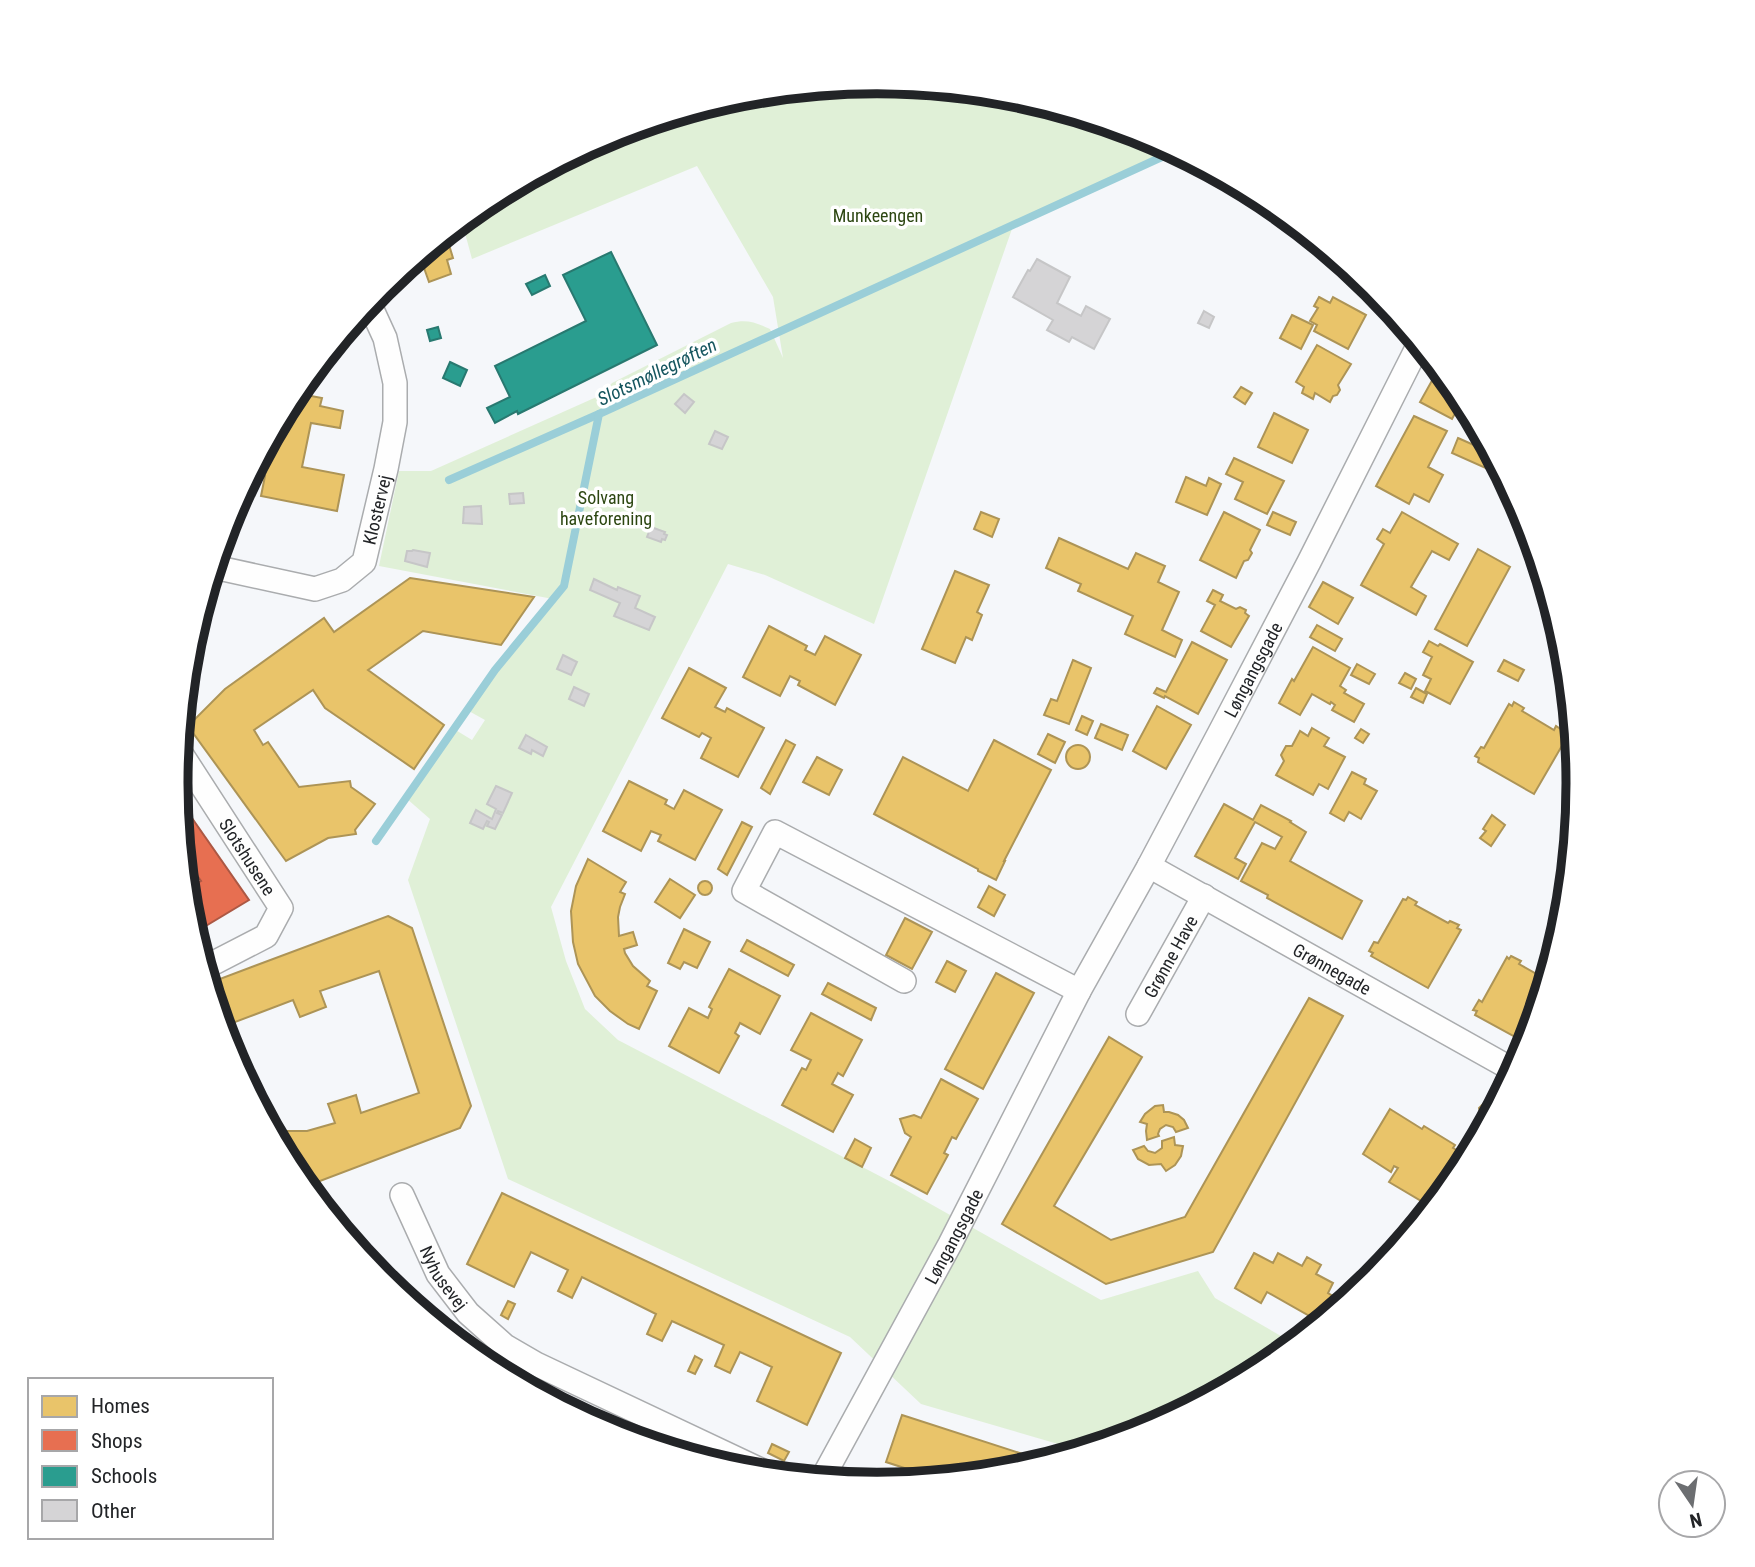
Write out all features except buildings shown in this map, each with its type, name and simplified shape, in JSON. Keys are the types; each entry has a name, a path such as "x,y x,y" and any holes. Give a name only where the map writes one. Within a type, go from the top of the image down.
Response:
{"street":[{"name":"Klostervej","path":"223,568 315,589 342,580 364,562 395,422 396,383 385,338 374,313"},
{"name":"Løngangsgade","path":"827,1471 950,1244 1079,991 1149,866 1309,562 1415,352"},
{"name":"Slotshusene","path":"189,766 281,908 266,936 212,964"},
{"path":"904,981 744,891 775,832 1079,991"},
{"name":"Grønnegade","path":"1149,866 1505,1066"},
{"name":"Grønne Have","path":"1138,1014 1204,896"},
{"name":"Nyhusevej","path":"402,1195 438,1274 468,1313 505,1346 536,1364 732,1456"}],"green space":[{"path":"878,94 967,100 1056,118 1099,131 1162,157 1013,226 874,624 765,575 728,564 551,907 566,961 585,1009 618,1040 895,1184 1101,1300 1198,1271 1215,1298 1285,1338 1222,1380 1182,1401 1141,1420 1065,1446 921,1404 850,1337 508,1179 408,880 430,819 406,798 454,729 472,740 485,720 467,710 495,670 553,599 379,566 399,471 431,471 601,395 612,383 731,323 750,322 770,329 783,358 773,297 697,166 472,259 465,232 533,187 573,166 656,131 699,118 788,100"}],"waterway":[{"name":"Slotsmøllegrøften","path":"376,841 495,670 564,586 599,414 1162,157"},
{"path":"449,480 599,414"}],"park label":[{"name":"Munkeengen","path":"878,215"},
{"name":"Solvang haveforening","path":"606,507"}]}
